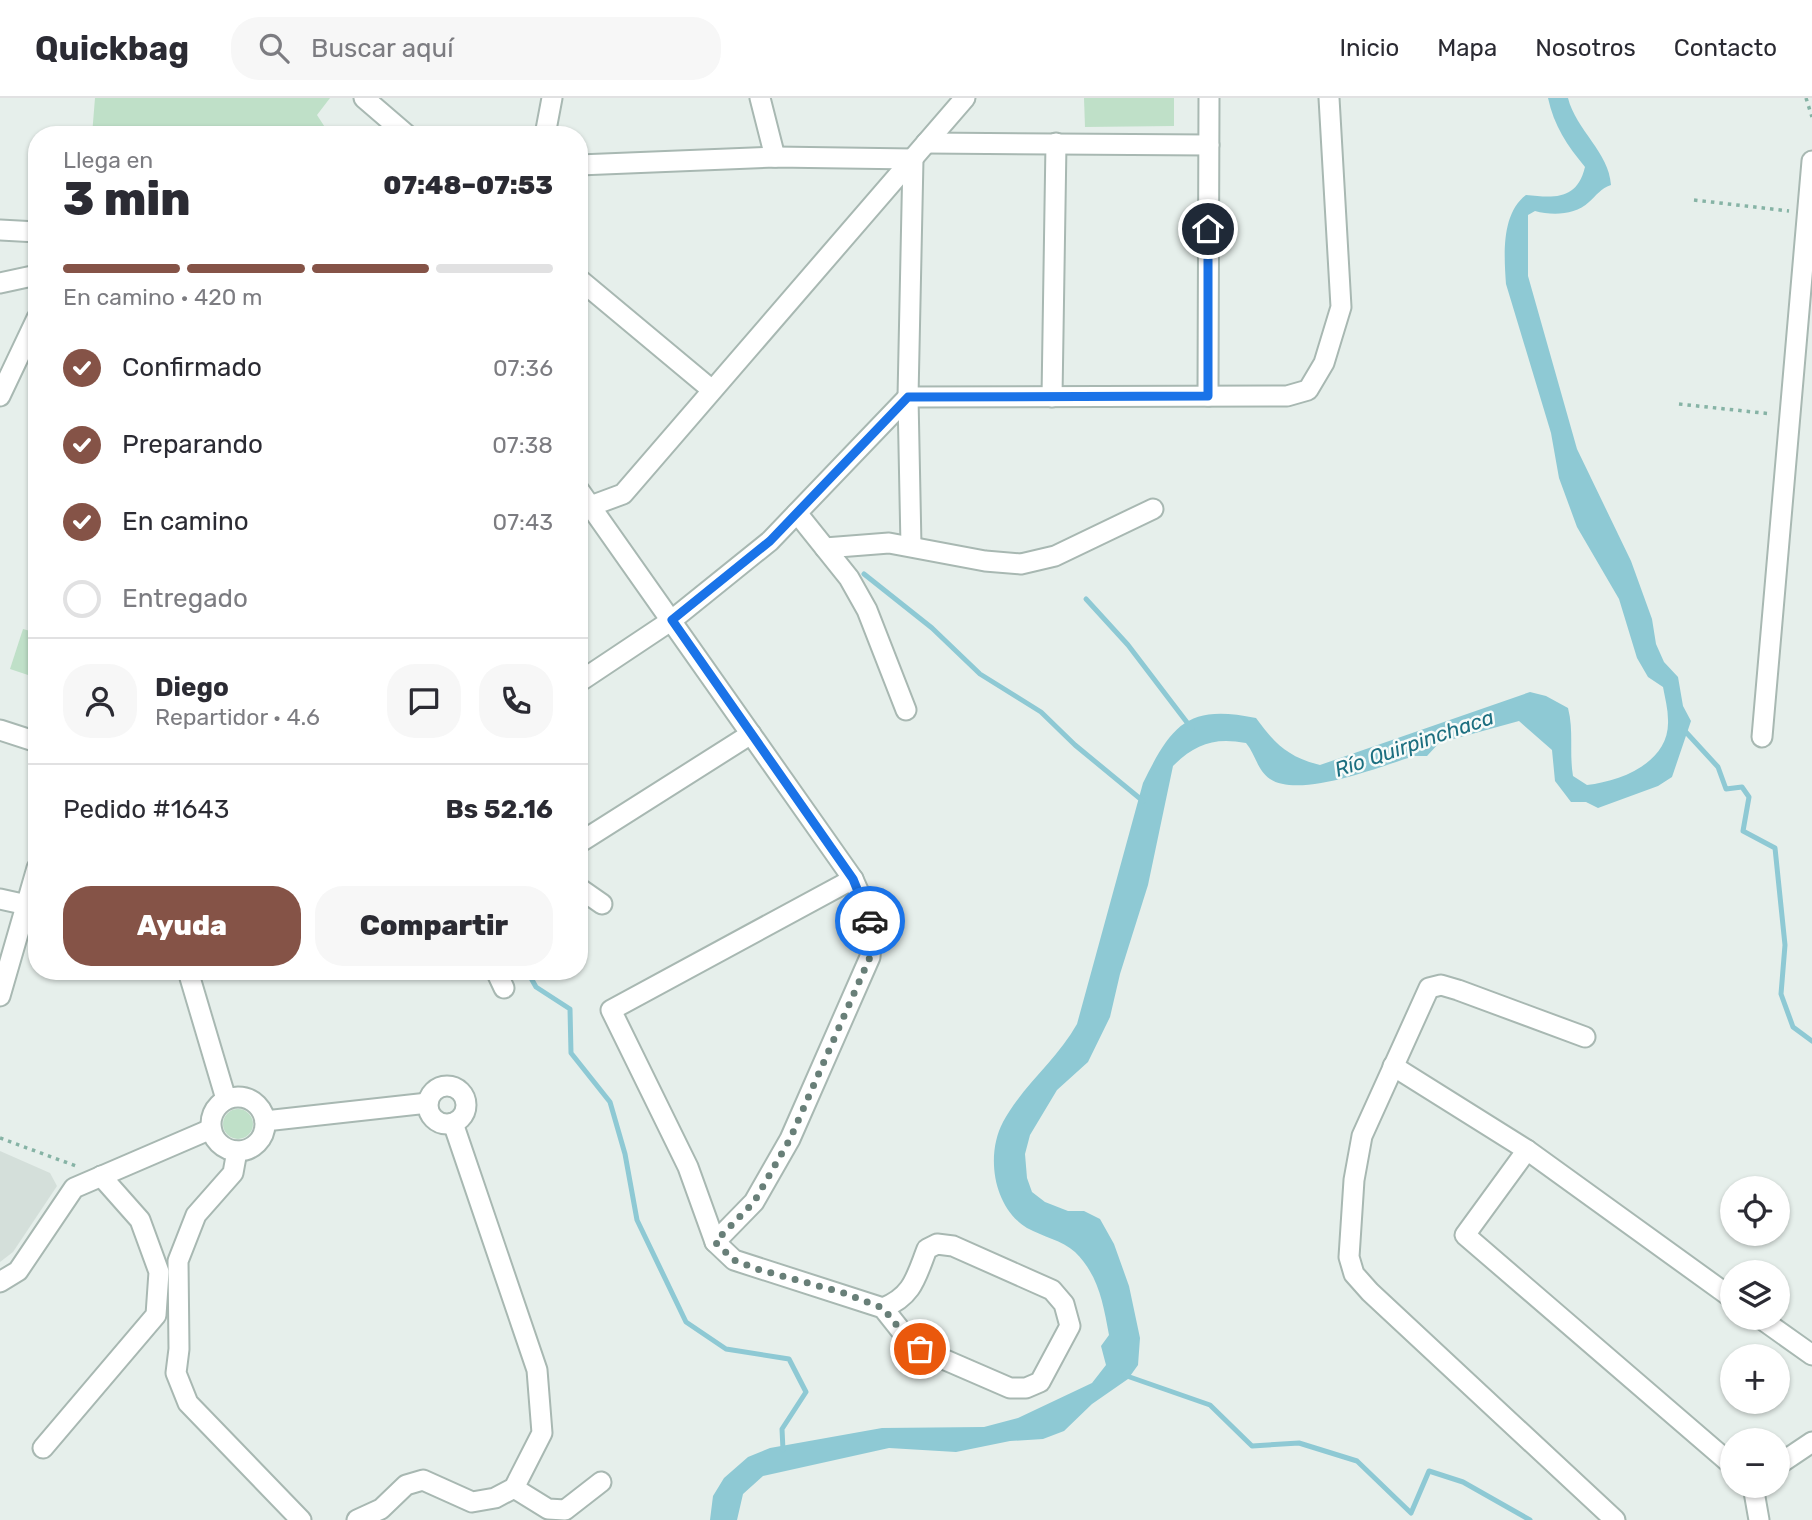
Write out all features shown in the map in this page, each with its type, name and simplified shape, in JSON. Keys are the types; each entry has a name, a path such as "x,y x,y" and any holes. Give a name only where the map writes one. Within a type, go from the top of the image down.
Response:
{"street":[{"path":"363,98 396,126"},
{"path":"547,126 552,98"},
{"path":"760,98 775,157"},
{"path":"588,507 623,494 965,98"},
{"path":"1208,396 1209,98"},
{"path":"588,676 672,620 770,541 908,397 1287,396 1308,390 1324,363 1341,307 1329,98"},
{"path":"926,143 1209,145"},
{"path":"1052,397 1056,144"},
{"path":"588,165 775,157 912,159"},
{"path":"911,546 908,397 912,159"},
{"path":"1762,737 1810,213 1812,161"},
{"path":"0,230 28,232"},
{"path":"0,283 28,277"},
{"path":"588,287 712,390"},
{"path":"0,396 28,337"},
{"path":"825,548 889,543 985,561 1021,564 1055,556 1153,509"},
{"path":"588,511 672,620 853,879 869,912 873,932 870,957 790,1139 754,1202 715,1242"},
{"path":"797,513 849,578 867,610 906,710"},
{"path":"0,730 28,739"},
{"path":"588,837 751,734"},
{"path":"853,879 611,1010 688,1167 715,1242 734,1260 844,1293 883,1308 906,1337 920,1349 1010,1388 1026,1388 1040,1382 1070,1326 1063,1304 1052,1290 945,1245 927,1248 913,1283 901,1301 883,1308"},
{"path":"588,894 602,904"},
{"path":"0,899 27,905"},
{"path":"0,993 28,901"},
{"path":"191,980 226,1099"},
{"path":"1585,1037 1441,985 1429,988 1362,1136 1354,1180 1350,1245 1354,1274 1615,1520"},
{"path":"1393,1066 1527,1150 1720,1289"},
{"path":"265,1121 428,1103 439,1087 458,1089 466,1106 462,1117 453,1123 436,1121 428,1103"},
{"path":"234,1097 251,1100 258,1105 265,1121 265,1130 255,1146 237,1151 220,1145 211,1129 213,1111 226,1099 234,1097"},
{"path":"358,1520 382,1509 406,1485 423,1480 472,1502 495,1497 514,1488 542,1433 537,1370 453,1123"},
{"path":"0,1282 18,1271 74,1188 211,1129"},
{"path":"1527,1150 1465,1235 1720,1455"},
{"path":"237,1151 233,1173 196,1215 178,1261 179,1349 176,1373 188,1403 301,1520"},
{"path":"43,1448 156,1315 159,1272 140,1220 101,1175"},
{"path":"1777,1330 1812,1355"},
{"path":"1790,1457 1812,1442"},
{"path":"514,1488 548,1508 565,1510 601,1482"},
{"path":"1755,1498 1759,1520"}],"path":[{"path":"1806,98 1812,117"},
{"path":"1694,200 1810,213"},
{"path":"1679,404 1792,416"},
{"path":"0,1138 101,1175"}],"shaded area":[{"path":"0,1151 50,1173 57,1186 13,1252 0,1262"}],"green space":[{"path":"95,98 330,98 317,115 324,126 93,126"},
{"path":"1084,98 1174,98 1174,126 1085,127"},
{"path":"23,629 28,630 28,675 10,669"},
{"path":"238,1109 249,1113 253,1124 249,1135 238,1139 227,1135 223,1124 227,1113"}],"water":[{"name":"Río Quirpinchaca","path":"1548,98 1568,98 1572,110 1605,162 1611,185 1577,210 1556,214 1535,211 1528,215 1528,276 1577,449 1631,561 1652,619 1656,644 1664,662 1678,677 1683,706 1691,721 1672,777 1658,786 1598,808 1586,802 1571,802 1555,781 1552,750 1519,721 1439,743 1427,756 1414,756 1320,783 1283,784 1270,779 1262,771 1246,743 1235,741 1206,744 1181,758 1173,766 1148,885 1120,974 1110,1017 1088,1062 1057,1090 1030,1135 1025,1154 1027,1178 1032,1192 1045,1202 1068,1211 1084,1211 1100,1219 1114,1244 1129,1286 1140,1338 1138,1365 1128,1379 1092,1404 1064,1431 1043,1439 1010,1441 956,1452 889,1448 763,1476 743,1494 737,1520 710,1520 713,1496 724,1478 748,1457 770,1448 882,1428 984,1427 1018,1418 1092,1383 1106,1365 1101,1346 1109,1335 1095,1280 1075,1252 1064,1244 1027,1228 1007,1208 996,1180 995,1150 1003,1122 1011,1109 1077,1024 1143,783 1163,746 1185,723 1214,714 1256,718 1283,748 1299,758 1320,765 1530,692 1546,696 1568,708 1573,776 1587,785 1629,774 1652,758 1661,747 1667,735 1668,720 1663,687 1648,677 1637,658 1619,599 1577,527 1559,478 1551,433 1506,284 1506,236 1512,213 1518,203 1526,195 1563,195 1576,186 1585,167 1562,135"}],"waterway":[{"path":"864,574 932,628 980,674 1041,712 1075,745 1143,801"},
{"path":"1086,599 1128,645 1192,729"},
{"path":"1684,730 1718,767 1726,789 1742,787 1749,797 1743,831 1775,848 1785,945 1781,994 1793,1027 1812,1041"},
{"path":"532,980 536,987 570,1009 571,1053 610,1102 625,1154 637,1220 686,1322 726,1349 789,1359 806,1392 782,1429 783,1450"},
{"path":"1124,1375 1210,1405 1252,1446 1299,1443 1357,1461 1411,1513 1429,1471 1463,1482 1530,1520"}],"way so far":[{"path":"870,921 873,932 870,957 790,1139 754,1202 736,1217 715,1242 734,1260 844,1293 883,1308 906,1337 920,1349"}],"route":[{"path":"870,921 869,912 853,879 672,620 770,541 908,397 1208,396 1208,229"}]}
